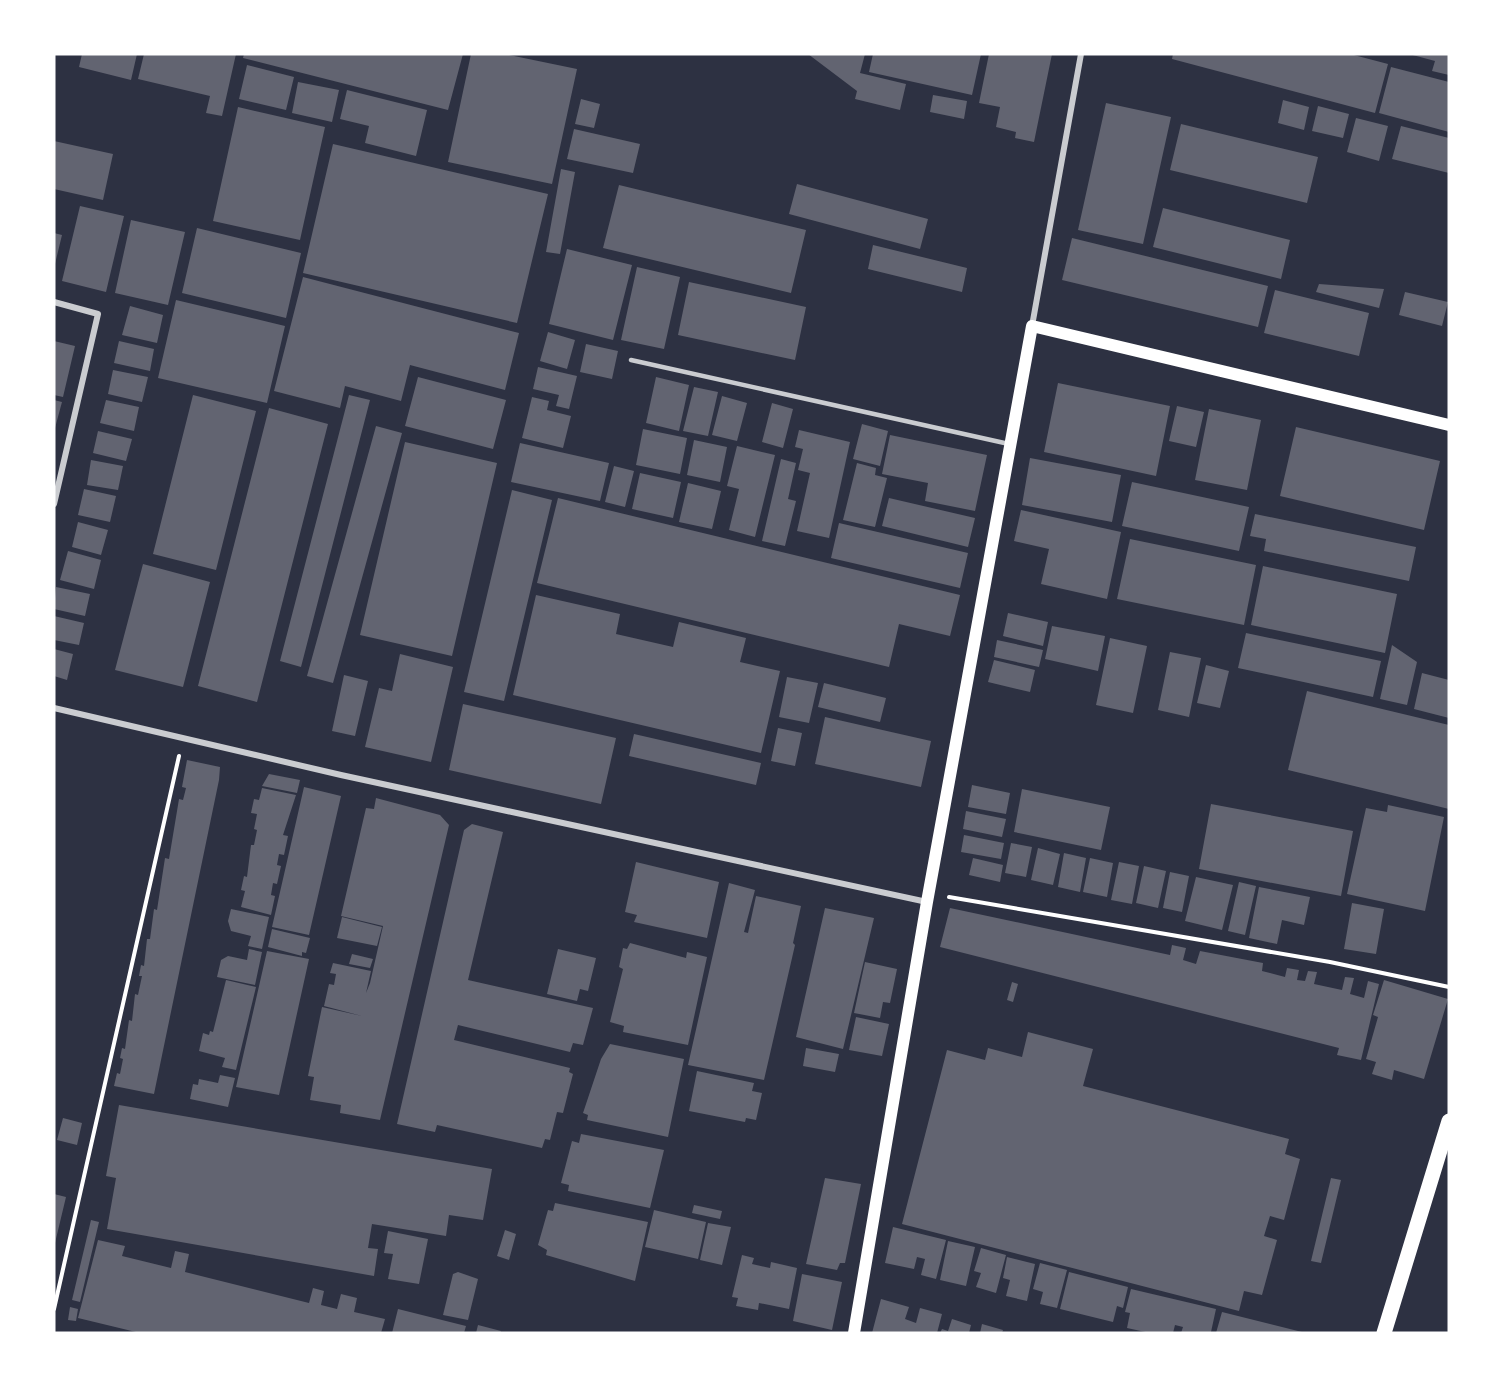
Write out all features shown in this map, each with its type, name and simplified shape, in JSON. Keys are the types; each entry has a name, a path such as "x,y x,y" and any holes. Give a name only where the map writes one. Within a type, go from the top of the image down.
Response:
{"main road":[{"path":"854,1333 927,902 1032,326 1449,425"},
{"path":"1384,1333 1449,1121"}],"street":[{"path":"1032,326 1080,54"},
{"path":"54,302 98,314 54,504"},
{"path":"54,708 927,902"}],"lane":[{"path":"631,360 1010,445"}],"path":[{"path":"54,1309 183,738"},
{"path":"927,902 947,897 1330,962 1449,987"}],"building":[{"path":"82,54 137,54 131,80 79,67"},
{"path":"144,54 236,54 222,116 206,113 210,96 138,79"},
{"path":"244,54 463,54 448,110 243,58"},
{"path":"471,54 504,54 577,69 552,184 448,162"},
{"path":"808,54 865,54 860,73 906,84 900,110 855,99 857,91"},
{"path":"873,54 981,54 972,95 869,72"},
{"path":"989,54 1052,54 1034,142 1015,138 1016,132 996,127 1000,107 979,103"},
{"path":"1173,54 1350,54 1388,64 1375,113 1172,59"},
{"path":"1409,54 1449,54 1449,75 1432,71 1435,61"},
{"path":"247,65 294,77 286,110 239,99"},
{"path":"1391,67 1449,82 1449,132 1379,113"},
{"path":"298,82 339,90 332,122 292,113"},
{"path":"347,90 427,110 416,156 365,143 369,126 340,119"},
{"path":"933,95 967,101 964,119 930,112"},
{"path":"581,99 600,104 594,128 575,124"},
{"path":"1283,100 1309,107 1304,130 1278,123"},
{"path":"1106,103 1171,117 1143,244 1078,230"},
{"path":"1318,106 1349,114 1343,138 1312,131"},
{"path":"238,107 325,127 300,240 213,221"},
{"path":"1356,118 1388,126 1379,161 1347,152"},
{"path":"1181,124 1318,157 1307,203 1170,170"},
{"path":"1401,126 1449,138 1449,173 1392,159"},
{"path":"574,129 640,144 633,173 567,159"},
{"path":"54,141 113,154 103,200 54,189"},
{"path":"333,144 548,194 517,323 303,273"},
{"path":"561,169 575,172 560,254 546,252"},
{"path":"797,184 928,219 920,249 789,214"},
{"path":"619,185 806,230 791,293 603,248"},
{"path":"80,206 124,216 106,292 62,281"},
{"path":"1163,208 1290,240 1281,279 1153,247"},
{"path":"131,220 185,232 168,305 115,293"},
{"path":"197,228 301,253 286,318 182,293"},
{"path":"54,233 62,235 55,264 54,264"},
{"path":"1072,238 1268,286 1258,327 1062,280"},
{"path":"873,245 967,268 962,292 868,269"},
{"path":"567,249 632,265 613,340 549,324"},
{"path":"637,267 680,277 664,349 621,340"},
{"path":"303,277 519,333 505,390 410,365 401,401 345,386 340,408 274,391"},
{"path":"689,282 806,307 795,360 678,335"},
{"path":"1319,284 1384,289 1379,308 1316,292"},
{"path":"1275,290 1369,313 1359,356 1264,333"},
{"path":"1405,292 1448,302 1442,326 1399,315"},
{"path":"176,300 285,326 267,403 158,378"},
{"path":"130,306 163,315 157,343 122,335"},
{"path":"548,332 575,340 567,369 540,361"},
{"path":"54,341 75,346 63,397 54,395"},
{"path":"119,341 154,349 150,371 114,363"},
{"path":"586,344 618,351 612,379 580,372"},
{"path":"538,367 577,376 569,409 556,406 559,395 533,389"},
{"path":"113,370 148,377 142,402 108,394"},
{"path":"418,377 506,400 493,449 405,426"},
{"path":"656,377 689,385 679,431 646,423"},
{"path":"1058,383 1170,406 1156,476 1044,452"},
{"path":"694,387 718,392 708,436 683,431"},
{"path":"193,395 256,411 216,570 153,554"},
{"path":"349,395 370,400 301,667 280,661"},
{"path":"722,396 747,403 737,441 712,435"},
{"path":"532,397 549,401 547,410 571,416 563,448 522,438"},
{"path":"54,400 62,402 55,428 54,428"},
{"path":"106,400 139,407 134,431 100,423"},
{"path":"772,403 793,409 783,448 762,442"},
{"path":"1177,406 1204,412 1196,447 1169,441"},
{"path":"269,408 328,424 257,702 198,686"},
{"path":"1209,409 1261,420 1247,490 1195,480"},
{"path":"862,424 888,431 880,466 853,459"},
{"path":"376,426 402,433 333,683 307,676"},
{"path":"1296,427 1440,461 1424,530 1280,496"},
{"path":"643,429 687,438 680,474 636,465"},
{"path":"799,430 850,442 829,538 797,531 810,473 798,470 803,449 795,447"},
{"path":"98,431 132,439 126,461 93,453"},
{"path":"890,435 987,455 975,511 925,501 928,483 882,474"},
{"path":"694,440 727,447 720,482 687,475"},
{"path":"405,442 497,463 452,656 360,635"},
{"path":"520,443 609,463 600,501 511,482"},
{"path":"737,446 775,455 755,537 729,530 739,489 727,486"},
{"path":"1030,458 1121,475 1112,522 1022,505"},
{"path":"781,459 796,463 788,499 796,501 785,546 762,541"},
{"path":"91,460 123,466 118,490 87,485"},
{"path":"857,463 876,468 875,475 887,478 875,527 843,520"},
{"path":"614,466 634,471 625,507 605,502"},
{"path":"640,473 681,482 673,518 632,509"},
{"path":"1132,482 1249,507 1239,551 1122,526"},
{"path":"688,483 721,491 712,529 679,522"},
{"path":"84,489 116,496 110,522 78,515"},
{"path":"512,490 552,500 504,701 464,692"},
{"path":"558,498 960,595 950,636 899,624 889,667 537,583"},
{"path":"889,498 975,518 968,547 882,526"},
{"path":"1021,510 1121,532 1107,599 1041,584 1049,549 1014,541"},
{"path":"1255,514 1416,547 1409,581 1264,551 1266,539 1250,536"},
{"path":"78,522 108,530 101,555 72,547"},
{"path":"839,523 968,553 960,588 831,558"},
{"path":"1130,539 1256,565 1244,625 1117,599"},
{"path":"68,551 101,560 94,589 60,580"},
{"path":"143,564 210,582 183,687 115,670"},
{"path":"1263,566 1397,594 1385,653 1251,625"},
{"path":"56,587 90,594 85,616 54,609"},
{"path":"536,595 620,614 616,634 673,647 679,622 746,638 740,662 780,671 761,753 513,695"},
{"path":"1008,613 1048,622 1043,646 1003,636"},
{"path":"54,616 84,623 79,645 54,640"},
{"path":"1052,626 1105,636 1098,671 1045,659"},
{"path":"1246,633 1381,661 1373,697 1238,668"},
{"path":"1110,638 1147,646 1133,713 1096,705"},
{"path":"997,640 1043,650 1039,667 994,657"},
{"path":"1392,645 1417,662 1407,705 1380,699"},
{"path":"54,649 73,654 67,680 54,676"},
{"path":"1170,652 1201,658 1189,717 1158,710"},
{"path":"400,654 453,667 431,762 365,747 379,688 392,691"},
{"path":"994,660 1035,670 1030,692 988,682"},
{"path":"1206,665 1229,671 1220,708 1197,703"},
{"path":"1422,673 1449,680 1449,718 1414,709"},
{"path":"344,675 368,681 355,736 332,731"},
{"path":"787,677 818,683 809,723 779,717"},
{"path":"824,683 886,698 880,722 818,707"},
{"path":"1307,691 1449,725 1449,809 1288,770"},
{"path":"463,704 616,738 601,804 449,770"},
{"path":"825,717 931,741 921,787 815,764"},
{"path":"778,728 802,733 795,766 771,761"},
{"path":"634,734 761,763 756,785 629,756"},
{"path":"187,760 220,767 219,780 154,1094 114,1086 117,1073 120,1074 123,1059 120,1058 122,1048 125,1049 129,1020 132,1021 135,994 138,995 142,976 139,976 141,965 144,966 154,909 157,910 165,858 169,859 179,799 183,800 186,788 182,787"},
{"path":"269,774 300,780 297,793 262,786"},
{"path":"972,785 1010,793 1006,814 968,807"},
{"path":"304,787 341,796 309,935 272,927"},
{"path":"262,788 296,795 283,835 288,836 284,855 279,854 277,865 281,866 277,884 273,883 271,895 275,896 271,915 241,907 245,891 241,890 244,876 247,877 251,845 254,845 257,830 254,829 257,814 251,813 254,799 259,800"},
{"path":"1022,789 1110,807 1101,850 1014,832"},
{"path":"376,798 440,815 449,825 380,1120 340,1113 341,1105 310,1100 314,1077 308,1076 322,1007 362,1016 324,1006 329,984 334,985 336,974 330,973 333,963 371,971 366,993 370,983 383,926 341,916 366,808 374,809"},
{"path":"1211,804 1353,831 1341,896 1199,869"},
{"path":"1388,805 1444,817 1425,911 1347,894 1366,808 1387,812"},
{"path":"966,811 1006,819 1002,837 963,829"},
{"path":"472,824 503,832 468,980 593,1008 583,1045 573,1043 570,1052 458,1025 454,1040 570,1068 569,1072 573,1074 563,1113 557,1112 550,1140 545,1139 542,1148 437,1125 435,1132 397,1124 464,830"},
{"path":"964,835 1004,843 1001,859 961,852"},
{"path":"1011,843 1032,847 1026,877 1005,873"},
{"path":"1038,848 1060,854 1053,885 1031,880"},
{"path":"1064,853 1086,858 1080,892 1058,887"},
{"path":"973,858 1003,865 1000,882 969,875"},
{"path":"1090,858 1113,863 1107,897 1083,892"},
{"path":"636,862 719,882 707,938 634,922 637,915 625,912"},
{"path":"1119,862 1139,866 1132,904 1111,900"},
{"path":"1144,866 1166,871 1158,908 1136,903"},
{"path":"1170,872 1189,876 1182,912 1163,908"},
{"path":"1196,877 1233,885 1222,930 1185,921"},
{"path":"1239,882 1256,886 1245,935 1228,931"},
{"path":"729,883 755,890 744,932 748,933 756,896 801,906 793,943 795,945 764,1080 688,1065"},
{"path":"1259,887 1310,897 1304,925 1282,920 1277,944 1249,938"},
{"path":"1352,903 1384,909 1376,954 1344,949"},
{"path":"825,908 874,918 843,1049 796,1037"},
{"path":"950,908 1170,955 1172,945 1186,948 1183,960 1196,964 1200,951 1263,963 1262,971 1285,977 1287,968 1299,970 1297,980 1305,981 1308,971 1317,972 1314,984 1342,990 1345,977 1354,978 1350,994 1364,998 1368,981 1379,984 1361,1060 1337,1055 1339,1048 940,947"},
{"path":"231,909 269,917 262,949 248,946 251,936 231,931 228,921"},
{"path":"342,917 382,927 377,946 337,938"},
{"path":"272,929 310,938 306,953 302,952 302,956 268,947"},
{"path":"630,943 686,958 687,952 707,957 688,1045 623,1032 624,1026 610,1022 623,969 619,967 623,948 627,949"},
{"path":"249,949 262,952 255,985 217,977 221,960 228,956 247,960"},
{"path":"558,949 596,958 588,991 580,989 577,1001 547,994"},
{"path":"267,951 309,959 279,1095 236,1087"},
{"path":"352,954 373,959 370,968 349,964"},
{"path":"865,962 897,969 890,1003 883,1002 880,1018 854,1013"},
{"path":"226,980 256,987 236,1070 222,1067 225,1058 199,1051 203,1033 209,1035 210,1031 213,1032"},
{"path":"1384,980 1448,999 1424,1079 1394,1070 1392,1080 1372,1074 1376,1062 1366,1059 1378,1017 1373,1015"},
{"path":"1012,982 1018,984 1013,1002 1007,1000"},
{"path":"856,1017 889,1024 882,1056 849,1050"},
{"path":"1028,1032 1093,1049 1083,1086 1289,1139 1285,1154 1300,1159 1284,1220 1270,1216 1264,1236 1277,1240 1262,1295 1244,1291 1239,1311 902,1224 947,1050 985,1060 988,1048 1022,1057"},
{"path":"610,1044 684,1059 668,1137 587,1120 588,1115 583,1113 601,1059"},
{"path":"806,1048 839,1054 835,1072 803,1066"},
{"path":"697,1071 754,1083 752,1091 762,1093 756,1120 746,1118 745,1122 689,1111"},
{"path":"220,1075 235,1078 228,1107 190,1099 193,1084 198,1085 199,1079 218,1083"},
{"path":"119,1105 492,1169 483,1220 449,1215 446,1236 372,1224 368,1248 378,1249 374,1276 107,1229 116,1178 106,1176"},
{"path":"63,1118 82,1123 77,1145 57,1140"},
{"path":"581,1134 664,1150 650,1208 568,1191 569,1185 561,1183 572,1141 579,1143"},
{"path":"825,1178 861,1184 845,1263 840,1263 837,1270 806,1264"},
{"path":"1331,1178 1341,1180 1321,1263 1311,1261"},
{"path":"54,1194 66,1197 55,1243 54,1243"},
{"path":"555,1203 648,1222 635,1281 546,1255 547,1250 538,1245 548,1210 553,1211"},
{"path":"694,1205 722,1211 720,1219 692,1213"},
{"path":"654,1210 706,1222 698,1259 645,1247"},
{"path":"91,1220 99,1222 80,1302 72,1300"},
{"path":"708,1223 731,1227 722,1265 700,1260"},
{"path":"893,1227 946,1240 936,1279 921,1275 925,1259 917,1257 914,1269 885,1263"},
{"path":"505,1230 516,1234 509,1260 497,1256"},
{"path":"388,1231 428,1239 419,1284 388,1279 393,1254 384,1253"},
{"path":"98,1240 125,1246 122,1256 171,1268 175,1251 189,1254 185,1272 309,1303 313,1288 324,1291 321,1305 337,1309 341,1294 357,1298 354,1312 385,1319 381,1333 140,1333 78,1318"},
{"path":"948,1241 975,1247 966,1286 940,1280"},
{"path":"981,1248 1006,1255 996,1293 976,1287 981,1273 974,1271"},
{"path":"742,1255 754,1258 752,1264 770,1268 771,1262 797,1268 789,1309 759,1303 758,1310 736,1306 738,1298 732,1297"},
{"path":"1007,1257 1035,1264 1027,1301 1006,1296 1010,1280 1003,1278"},
{"path":"1040,1263 1067,1270 1057,1308 1040,1304 1043,1292 1033,1289"},
{"path":"458,1272 478,1279 468,1320 443,1315 453,1274"},
{"path":"1069,1272 1128,1287 1123,1308 1117,1306 1113,1322 1060,1309"},
{"path":"802,1274 842,1282 832,1330 793,1321"},
{"path":"1131,1289 1216,1309 1211,1332 1181,1333 1183,1327 1175,1325 1173,1333 1150,1333 1127,1328 1130,1313 1125,1312"},
{"path":"881,1299 909,1307 905,1319 916,1323 920,1308 942,1314 937,1333 872,1333"},
{"path":"70,1307 78,1309 76,1321 68,1320"},
{"path":"398,1309 466,1326 464,1333 392,1333"},
{"path":"1222,1312 1302,1332 1216,1333"},
{"path":"952,1319 971,1325 969,1333 940,1333 942,1329 948,1331"},
{"path":"982,1324 1003,1330 1002,1333 980,1333"},
{"path":"478,1325 501,1331 500,1333 476,1333"}]}
